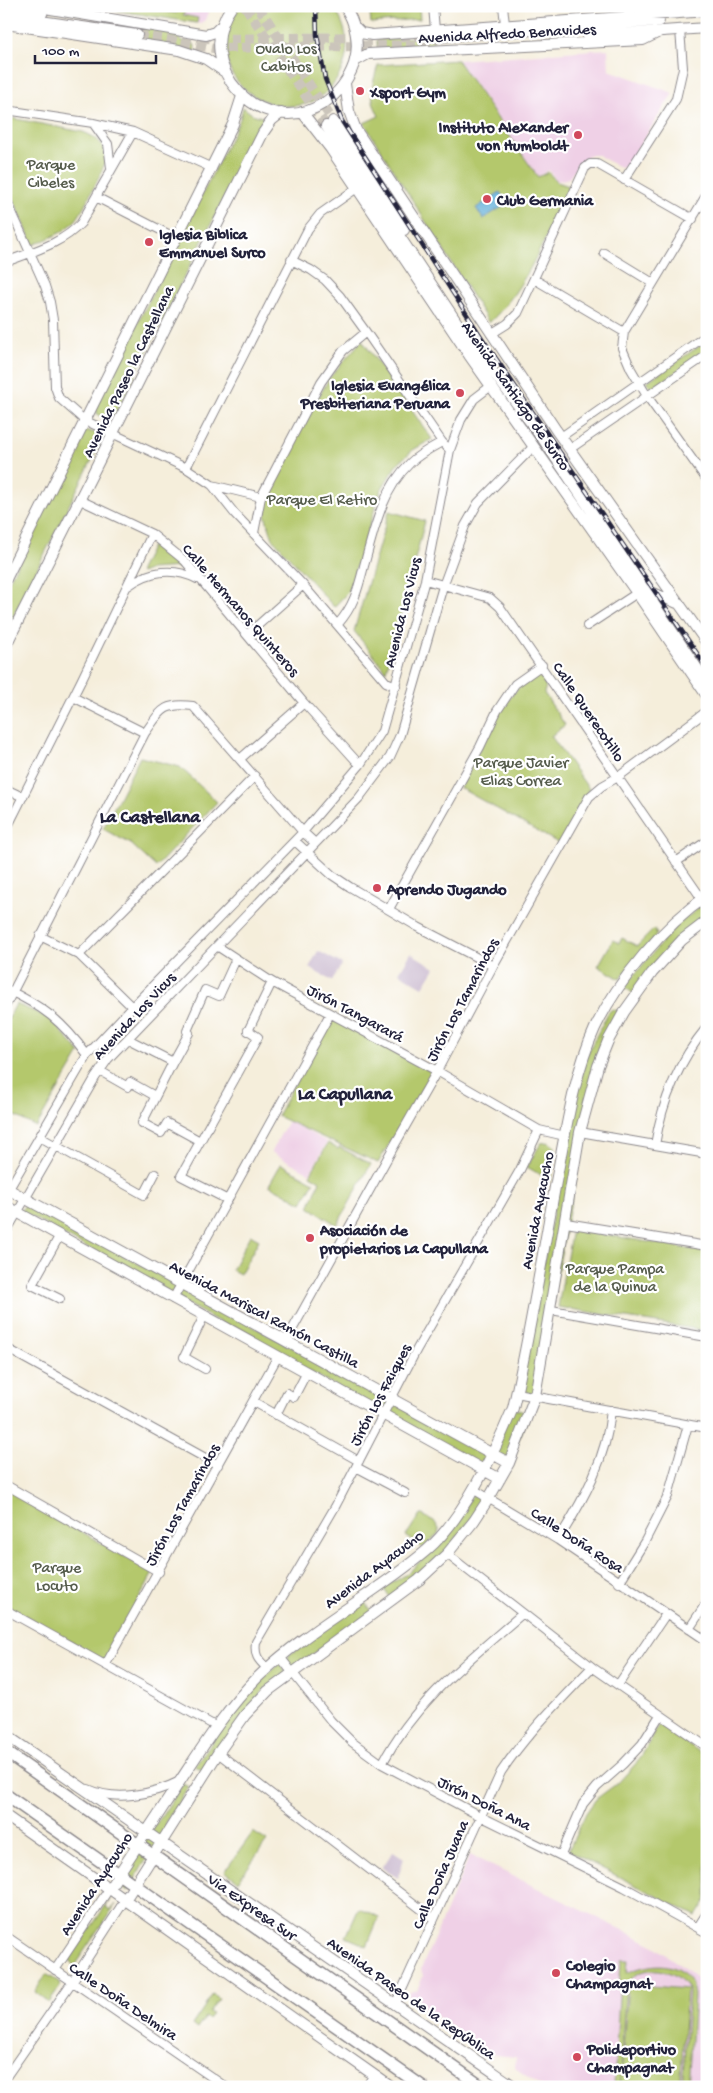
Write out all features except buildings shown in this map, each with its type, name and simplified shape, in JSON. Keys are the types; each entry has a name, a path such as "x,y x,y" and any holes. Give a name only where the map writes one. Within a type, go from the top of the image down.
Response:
{"highway":[{"name":"Via Expresa Sur","path":"6,1752 482,2087"},
{"path":"6,1795 423,2087"}],"main road":[{"path":"33,6 206,35 215,32 222,25"},
{"path":"230,7 222,25 219,49 225,72 232,85 242,96 260,108 281,113 302,112 318,107 333,97 345,84 355,61 356,44 354,26 346,8"},
{"path":"6,8 137,32 6,16"},
{"name":"Avenida Alfredo Benavides","path":"436,37 661,21 681,9"},
{"name":"Avenida Alfredo Benavides","path":"436,37 505,24 681,9 707,10"},
{"path":"6,24 179,50 206,59 225,72"},
{"name":"Avenida Alfredo Benavides","path":"354,26 361,33 372,35 436,37 707,28"},
{"name":"Avenida Alfredo Benavides","path":"355,61 368,54 643,40 661,31"},
{"name":"Avenida Santiago de Surco","path":"345,84 349,111 356,130 491,334 678,604 707,642"},
{"name":"Avenida Paseo la Castellana","path":"6,579 84,420 212,168 234,121 242,96"},
{"name":"Avenida Santiago de Surco","path":"302,112 330,148 491,386 707,682"},
{"name":"Avenida Paseo la Castellana","path":"6,645 114,434 184,289 263,133 272,120 281,113"},
{"name":"Avenida Santiago de Surco","path":"475,345 466,327 330,124 462,330 543,439 707,696"},
{"path":"462,330 469,355"},
{"path":"641,591 678,604"},
{"name":"Avenida Ayacucho","path":"109,1889 217,1726 248,1687 280,1657 428,1549 456,1515 473,1489 492,1454 513,1408 565,1136 582,1062 595,1029 619,988 670,926 705,898"},
{"name":"Avenida Ayacucho","path":"125,1900 203,1775 256,1703 291,1673 419,1580 447,1554 474,1521 489,1498 509,1463 530,1414 535,1396 580,1132 598,1066 608,1041 634,998 682,940 707,921"},
{"path":"619,988 634,998"},
{"path":"609,1004 624,1012"},
{"name":"Avenida Mariscal Ramón Castilla","path":"7,1191 25,1198 509,1463"},
{"name":"Avenida Mariscal Ramón Castilla","path":"6,1206 500,1479"},
{"path":"513,1408 530,1414"},
{"path":"378,1586 390,1601"},
{"path":"363,1597 376,1611"},
{"name":"Avenida Paseo de la República","path":"6,1735 515,2087"},
{"path":"189,1767 194,1775 203,1775"},
{"path":"169,1829 171,1820 192,1787 189,1781 180,1781"},
{"path":"6,1816 391,2087"}],"street":[{"path":"433,6 436,37"},
{"path":"503,6 505,24"},
{"path":"624,180 676,99 683,68 680,30"},
{"path":"6,110 93,123 133,132 212,168"},
{"path":"93,123 108,144 111,154 111,171"},
{"path":"6,262 65,237 81,224 133,132"},
{"path":"491,334 507,324 518,313 585,168 590,164 597,164 693,219"},
{"path":"186,468 308,229 320,214 357,188"},
{"path":"707,194 624,332 624,353 638,382 704,470 707,480"},
{"path":"96,197 176,238"},
{"path":"6,199 46,286 54,330 54,376 59,398 84,420 186,468 212,485 235,514 338,624 386,682 396,686"},
{"path":"604,253 653,283"},
{"path":"291,260 311,270 325,280 340,296 442,442 450,450"},
{"path":"534,279 624,332"},
{"path":"254,533 262,497 325,376 343,351 366,332"},
{"path":"562,437 707,335"},
{"path":"570,449 707,355"},
{"name":"Avenida Los Vicus","path":"7,1191 87,1055 132,1006 295,841 360,765 382,731 425,580 450,450 461,420 474,399 491,386"},
{"path":"587,419 596,431"},
{"path":"338,624 356,598 379,512 392,487 410,463 442,442"},
{"name":"Avenida Los Vicus","path":"6,1232 100,1070 359,798 390,757 407,718 443,586 465,526 478,503 534,446"},
{"path":"212,485 262,497"},
{"name":"Calle Hermanos Quinteros","path":"80,500 152,534 185,561 304,703 360,765"},
{"path":"6,830 152,534"},
{"path":"125,589 143,576 158,572 180,572 201,581"},
{"name":"Calle Querecotillo","path":"425,580 490,598 500,607 542,664 676,862 705,898"},
{"path":"248,634 303,585"},
{"path":"587,626 641,591"},
{"path":"389,909 480,746 496,711 515,684 542,664"},
{"path":"73,697 145,733"},
{"path":"240,759 304,703"},
{"path":"6,1005 10,990 145,733 162,709 176,704 193,706 303,832 315,843"},
{"name":"Jirón Los Tamarindos","path":"286,1341 437,1071 493,966 589,797 707,711"},
{"path":"79,955 255,776"},
{"path":"6,789 23,797"},
{"path":"295,841 332,875 350,887 493,966"},
{"path":"676,862 707,841"},
{"path":"40,936 79,955 132,1006"},
{"name":"Jirón Tangarará","path":"217,946 272,982 437,1071 539,1130 565,1136"},
{"path":"200,1141 166,1123 161,1133 142,1122 188,1032 205,990 219,996 236,959"},
{"path":"228,1200 181,1176 258,1037 248,1030 272,982"},
{"path":"10,990 41,1007 54,1018 87,1055"},
{"path":"173,1299 330,1014"},
{"path":"655,1146 660,1113 670,1085 687,1054 707,1027"},
{"path":"128,1039 173,1062"},
{"path":"100,1070 128,1087 130,1082 155,1096"},
{"name":"Jirón Los Faiques","path":"267,1668 256,1656 256,1642 357,1464 417,1349 520,1170 539,1130"},
{"path":"580,1132 707,1154"},
{"path":"40,1137 144,1195 155,1174"},
{"path":"566,1223 707,1246"},
{"path":"60,1235 32,1285 60,1299"},
{"path":"551,1310 707,1336"},
{"path":"204,1316 184,1357 205,1369"},
{"path":"6,1348 218,1465"},
{"name":"Jirón Los Tamarindos","path":"106,1664 278,1356"},
{"path":"276,1415 287,1394 294,1397 307,1372"},
{"path":"516,1393 707,1428"},
{"path":"254,1402 405,1493"},
{"path":"558,1540 591,1481 605,1441 611,1410"},
{"path":"619,1582 645,1541 668,1496 688,1425"},
{"path":"6,1485 159,1572"},
{"name":"Calle Doña Rosa","path":"473,1489 558,1540 707,1641"},
{"path":"447,1554 592,1667 707,1747"},
{"path":"690,1629 707,1602"},
{"path":"6,1610 217,1726"},
{"path":"382,1764 408,1723 433,1692 522,1614"},
{"path":"618,1685 666,1614"},
{"name":"Jirón Doña Ana","path":"280,1657 331,1721 352,1742 382,1764 707,1933"},
{"name":"Calle Doña Juana","path":"395,2005 498,1778 518,1748 592,1667"},
{"path":"560,1855 588,1796 634,1753 660,1715"},
{"path":"218,1753 434,1919"},
{"name":"Avenida Paseo de la República","path":"69,1779 92,1791 116,1795 148,1793 180,1781"},
{"name":"Avenida Ayacucho","path":"55,1970 109,1889"},
{"name":"Avenida Ayacucho","path":"6,2076 72,1982 125,1900"},
{"path":"698,1927 707,1913"},
{"name":"Calle Doña Delmira","path":"6,1936 226,2087"},
{"path":"366,2087 374,2075"}],"shaded area":[{"path":"80,6 209,6 208,15 202,24"},
{"name":"Instituto Alexander von Humboldt","path":"608,49 609,70 673,93 626,167 620,168 598,155 589,155 580,162 569,178 557,181 549,170 538,176 458,60"},
{"path":"318,951 342,964 332,981 309,968"},
{"path":"411,953 435,968 423,987 399,973"},
{"path":"288,1121 327,1142 310,1173 271,1152"},
{"path":"393,1851 404,1858 398,1878 382,1868"},
{"name":"Colegio Champagnat","path":"470,1855 653,1945 707,1985 707,2087 542,2087 515,2068 516,2057 495,2055 408,1997 410,1992 417,1990 423,1976 421,1969"}],"green space":[{"path":"86,6 131,6 176,13 184,6 189,6 183,15 198,18 197,23"},
{"name":"Ovalo Los Cabitos","path":"241,6 332,6 343,24 347,46 345,60 330,88 308,103 284,106 259,99 239,83 227,62 226,35"},
{"path":"369,6 419,6 420,19 371,23"},
{"path":"142,27 181,35 180,40 194,44 196,51 141,42"},
{"path":"433,36 434,47 378,51 377,40"},
{"name":"Club Germania","path":"457,60 538,177 548,172 557,182 569,186 526,276 515,293 489,323 364,123 379,116 372,96 378,65"},
{"path":"243,107 252,114 268,119 259,129 114,416 108,418 98,415 95,408 240,119"},
{"name":"Parque Cibeles","path":"6,117 83,132 102,144 105,151 105,159 100,176 76,219 60,233 33,245 6,181"},
{"name":"Parque El Retiro","path":"362,340 432,439 413,450 397,464 381,490 348,592 334,607 273,539 265,515 269,497 265,490 330,377"},
{"path":"707,341 707,352 652,388 646,382"},
{"path":"83,432 96,433 101,442 6,630 6,587"},
{"path":"389,511 425,521 386,671 354,631"},
{"path":"152,546 181,563 181,567 151,569 141,573 140,570"},
{"name":"Parque Javier Elias Correa","path":"539,675 546,686 544,693 565,725 551,736 589,789 560,844 460,788 493,723 504,706 528,680"},
{"path":"140,757 180,767 217,802 156,867 131,844 103,829"},
{"path":"707,901 707,916 633,993 624,987 674,928"},
{"path":"654,929 657,934 620,979 598,966 613,940 619,943 622,938 637,946"},
{"path":"16,1004 50,1018 80,1053 36,1127 6,1111 6,1023"},
{"path":"612,1009 620,1012 597,1065 534,1395 520,1390 568,1133 586,1056 608,1013"},
{"path":"330,1018 432,1072 378,1163 277,1116"},
{"path":"548,1142 554,1146 551,1181 527,1167 541,1143"},
{"path":"328,1143 371,1164 337,1225 309,1207 320,1181 310,1175"},
{"path":"281,1164 314,1182 302,1203 269,1185"},
{"path":"27,1202 177,1285 171,1295 21,1211"},
{"name":"Parque Pampa de la Quinua","path":"572,1229 707,1252 707,1331 558,1307"},
{"path":"250,1235 259,1240 240,1274 232,1270"},
{"path":"182,1288 389,1400 383,1412 176,1298"},
{"path":"393,1402 490,1455 483,1467 386,1415"},
{"path":"512,1408 530,1414 508,1463 492,1454"},
{"name":"Parque Locuto","path":"6,1488 153,1573 105,1661 6,1605"},
{"path":"474,1494 485,1500 445,1553 391,1598 383,1588 407,1574 428,1554"},
{"path":"420,1514 434,1521 439,1529 438,1534 423,1548 406,1536"},
{"path":"362,1599 373,1612 294,1667 289,1667 287,1663 289,1655"},
{"path":"283,1660 282,1668 284,1671 289,1671 266,1688 203,1771 195,1766 246,1697"},
{"path":"659,1724 707,1757 707,1899 696,1916 568,1851 586,1813 596,1799 619,1782 640,1759"},
{"path":"183,1784 189,1787 166,1821 166,1828 127,1891 116,1884"},
{"path":"253,1832 267,1841 238,1881 225,1871"},
{"path":"110,1899 106,1907 110,1910 116,1904 74,1966 69,1960"},
{"path":"359,1908 379,1917 367,1946 346,1937"},
{"path":"621,1960 628,1960 627,1973 647,1966 668,1966 678,1969 691,1983 694,1995 688,2087 682,2087 689,1992 677,1977 669,1972 650,1970 640,1972 632,1977 626,1985 619,2087 614,2087"},
{"path":"46,1974 59,1982 60,1987 49,2003 35,1992"},
{"path":"628,1984 687,1989 680,2087 620,2087"},
{"path":"213,1994 219,1998 209,2012 212,2014 208,2019 205,2017 197,2029 192,2025"}],"water":[{"path":"500,192 507,204 483,219 476,208"}],"tunnel":[{"path":"245,6 326,126"},
{"path":"258,6 333,121"},
{"path":"137,35 214,48 437,45"},
{"path":"200,37 214,39 365,37"},
{"path":"400,37 436,37"}],"railway":[{"path":"316,6 317,35 325,79 342,121 482,338 707,668"}],"place":[{"name":"Xsport Gym","path":"360,91"},
{"name":"Instituto Alexander von Humboldt","path":"578,135"},
{"name":"Club Germania","path":"487,199"},
{"name":"Iglesia Biblica Emmanuel Surco","path":"149,242"},
{"name":"Iglesia Evangélica Presbiteriana Peruana","path":"460,393"},
{"name":"Aprendo Jugando","path":"377,888"},
{"name":"Asociación de propietarios La Capullana","path":"310,1238"},
{"name":"Colegio Champagnat","path":"556,1973"},
{"name":"Polideportivo Champagnat","path":"577,2057"}],"district":[{"name":"La Castellana","path":"150,816"},
{"name":"La Capullana","path":"345,1093"}]}
